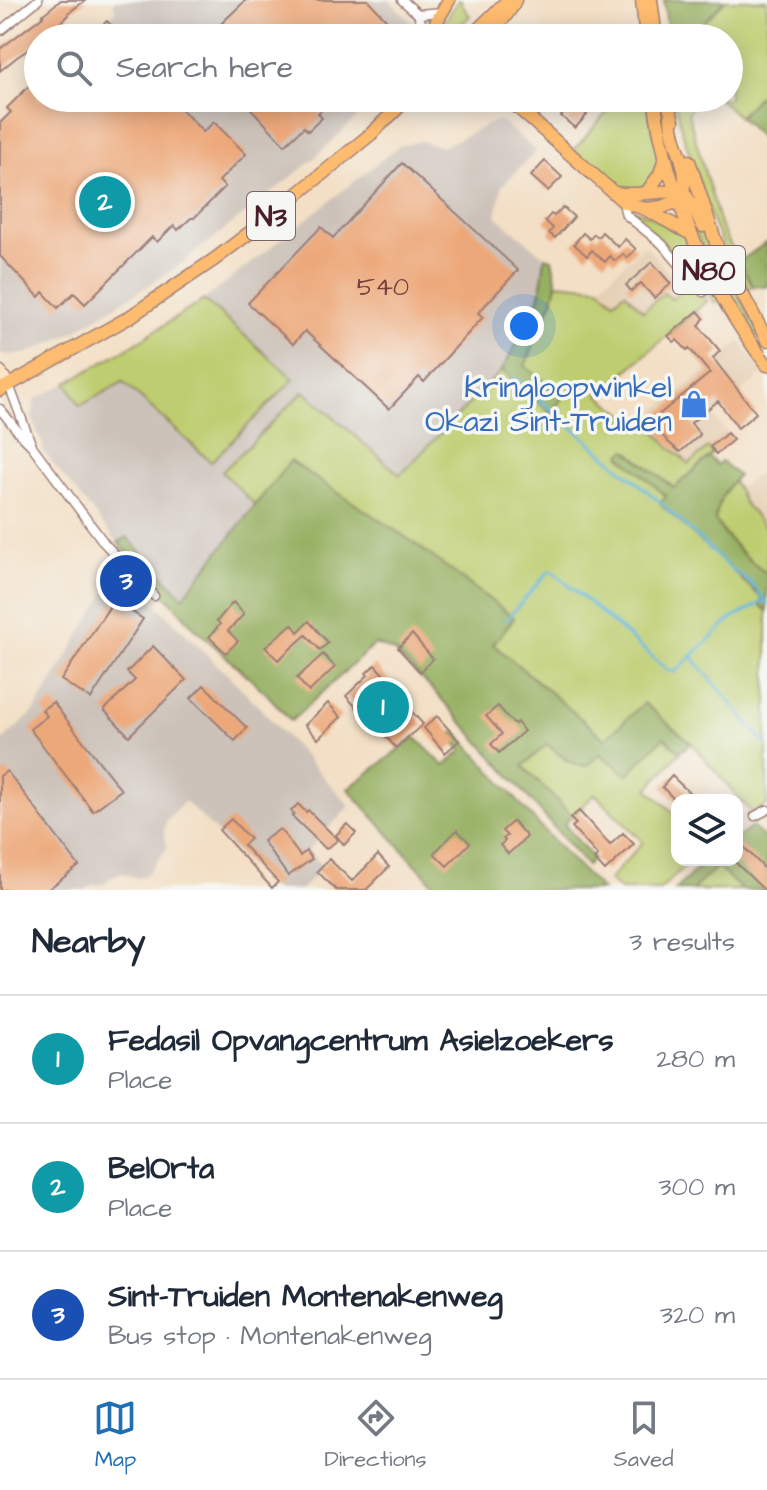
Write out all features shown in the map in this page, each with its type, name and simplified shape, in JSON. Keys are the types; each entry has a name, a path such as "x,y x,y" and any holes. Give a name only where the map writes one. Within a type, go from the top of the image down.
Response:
{"main road":[{"path":"483,24 508,0"},
{"path":"497,24 515,0"},
{"path":"642,0 645,24"},
{"path":"651,0 654,24"},
{"path":"435,24 446,6"},
{"path":"371,134 386,112"},
{"name":"N3","path":"4,387 84,344 168,293 261,224 394,112"},
{"path":"371,134 402,112"},
{"path":"523,112 622,197 691,234"},
{"name":"N80","path":"656,112 691,234 727,306 767,365"},
{"name":"N80","path":"670,112 718,249 767,340"},
{"path":"645,209 662,207 680,195 684,164 671,116"},
{"path":"647,192 660,174 666,154"},
{"path":"622,197 647,192 680,195"},
{"path":"680,195 718,249"}],"street":[{"path":"0,31 37,0"},
{"path":"402,0 418,14 422,24"},
{"path":"418,14 446,6"},
{"path":"622,197 626,215 662,244 703,292"},
{"path":"0,371 4,387 32,446"},
{"path":"0,409 32,446 105,544 154,596"},
{"path":"755,816 767,810"}],"shaded area":[{"path":"116,0 389,0 413,24 103,24 116,11 113,3"},
{"path":"24,98 24,112 362,112 309,163 173,270 74,332 26,354 2,355 0,120"},
{"path":"495,121 503,123 536,151 502,186 496,216 545,257 540,295 502,370 400,475 304,391 223,472 255,505 182,597 127,538 118,543 42,450 44,448 32,417 35,399 67,383 80,405 123,382 294,379 204,300 399,146 421,141 442,147"},
{"path":"645,245 683,289 671,299 664,294 643,311 625,292 614,301 599,287"},
{"path":"740,342 764,373 713,416 727,433 690,464 645,420"},
{"path":"767,466 767,530 743,502 738,489"},
{"path":"120,569 247,694 350,806 308,850 322,867 301,890 275,890 185,801 166,821 167,848 146,875 138,878 122,873 86,890 0,890 0,743 34,712"}],"green space":[{"path":"458,0 461,0 470,16 462,24 443,24"},
{"path":"664,0 725,0 702,24 667,24"},
{"path":"725,0 767,0 767,87 739,117 733,112 743,112 743,24 702,24"},
{"path":"767,87 767,143 739,117"},
{"path":"607,112 649,112 660,162 651,182 638,190 615,188 574,150"},
{"path":"677,112 689,112 721,228 753,286 745,290 714,226"},
{"path":"685,205 692,209 717,266 726,272 759,334 752,339 715,278"},
{"path":"631,209 686,237 719,300 716,304 662,241 629,213"},
{"path":"767,242 767,287 753,286 739,262"},
{"path":"545,257 552,259 557,283 525,366 563,397 551,414 502,370 540,295"},
{"path":"557,283 599,287 614,301 625,292 643,311 664,293 672,299 691,283 707,301 599,395 638,425 645,420 689,464 708,448 713,453 674,488 627,450 666,497 661,504 763,599 760,604 767,611 767,805 752,813 743,803 743,794 735,794 691,743 644,704 605,739 492,644 514,618 291,461 255,505 222,472 304,391 400,475 502,370 552,413 563,396 524,366 553,300"},
{"path":"204,300 294,379 211,462 123,382 80,406 67,383"},
{"path":"626,450 674,488 709,457 717,465 721,461 738,476 723,496 715,520 738,550 767,574 767,611 759,604 763,599 660,504 666,496 621,456"},
{"path":"290,461 413,542 514,618 493,644 605,739 644,703 691,743 680,752 664,737 627,775 600,754 587,766 581,766 547,744 523,766 572,816 564,824 593,858 587,866 436,693 393,651 375,644 291,721 267,694 195,628 118,543 127,537 183,597"},
{"path":"732,481 743,502 767,530 767,574 738,549 715,520 718,504"},
{"path":"455,731 545,832 602,890 439,890 348,789 415,737 444,766 462,751 450,736"},
{"path":"664,736 680,752 648,789 671,810 671,866 685,866 660,890 620,890 609,880 643,842 595,794 572,816 523,766 547,744 567,761"},
{"path":"752,827 767,840 767,890 742,890 717,867 692,890 675,890 700,866 743,866 743,834"},
{"path":"717,866 742,890 692,890"}],"building":[{"path":"61,0 86,0 68,13 59,24 33,24"},
{"path":"246,0 368,0 390,24 221,24"},
{"path":"24,31 24,52 0,71 0,49"},
{"path":"24,91 24,112 184,112 203,132 214,122 246,154 219,181 225,187 194,218 178,230 174,225 157,242 152,237 85,304 74,293 58,308 43,292 39,297 0,256 0,123 11,112 7,108"},
{"path":"254,112 319,112 322,118 308,131 304,127 285,145"},
{"path":"565,112 584,112 587,115 575,128 561,116"},
{"path":"545,161 562,177 548,191 531,176"},
{"path":"402,163 518,270 478,313 483,317 424,382 419,377 389,409 305,331 293,344 248,303 321,227 333,238"},
{"path":"563,207 574,217 555,238 549,233 553,228 545,221"},
{"path":"602,232 618,247 625,239 636,249 627,258 623,254 615,261 610,256 605,262 592,250 587,256 574,244 583,233 590,239"},
{"path":"652,262 671,284 654,298 641,283 631,291 626,285"},
{"path":"698,311 704,318 699,326 720,351 713,358 756,413 738,428 718,401 691,423 700,435 680,452 651,421 710,373 689,348 687,350 668,336"},
{"path":"727,433 733,440 716,454 710,447"},
{"path":"114,600 143,619 91,699 61,680"},
{"path":"233,602 244,614 228,631 238,641 226,653 209,637 220,624 217,621"},
{"path":"309,621 328,643 320,650 306,635 278,660 265,647 292,624 298,632"},
{"path":"412,634 433,659 420,672 398,648"},
{"path":"153,646 186,680 129,736 104,710 135,680 127,672"},
{"path":"323,654 335,667 309,692 297,678"},
{"path":"375,665 390,682 387,685 423,724 396,748 359,706 357,708 346,696"},
{"path":"204,685 247,728 235,741 191,698"},
{"path":"53,702 121,790 93,811 30,729 47,716 42,710"},
{"path":"328,703 341,717 318,739 305,725"},
{"path":"498,706 524,731 499,753 491,744 502,734 486,716"},
{"path":"437,716 459,741 445,753 424,728"},
{"path":"7,771 79,866 47,890 0,890 0,776"},
{"path":"672,776 691,794 671,796 662,787"},
{"path":"298,804 338,840 326,849 292,816 291,811"},
{"path":"579,811 610,845 623,833 634,844 605,871 594,859 598,856 572,827 576,824 570,818"},
{"path":"231,819 250,839 243,845 278,882 272,888 219,830"},
{"path":"513,821 527,837 508,854 500,845 507,836 502,831"},
{"path":"347,824 356,833 344,845 336,835"},
{"path":"280,829 300,856 306,851 312,859 288,876 263,841"},
{"path":"457,830 470,843 447,866 434,853"},
{"path":"743,846 767,871 767,890 739,866 743,866"},
{"path":"378,855 389,867 366,890 336,890 317,871 329,859 352,881"}],"waterway":[{"path":"513,377 660,502 731,569 750,582 767,603"},
{"path":"506,620 552,571 669,671 675,672 731,619 765,601"},
{"path":"692,657 767,745"}],"place":[{"name":"BelOrta","path":"105,202"},
{"name":"Kringloopwinkel Okazi Sint-Truiden","path":"694,404"},
{"name":"Sint-Truiden Montenakenweg","path":"126,581"},
{"name":"Fedasil Opvangcentrum Asielzoekers","path":"383,707"}]}
